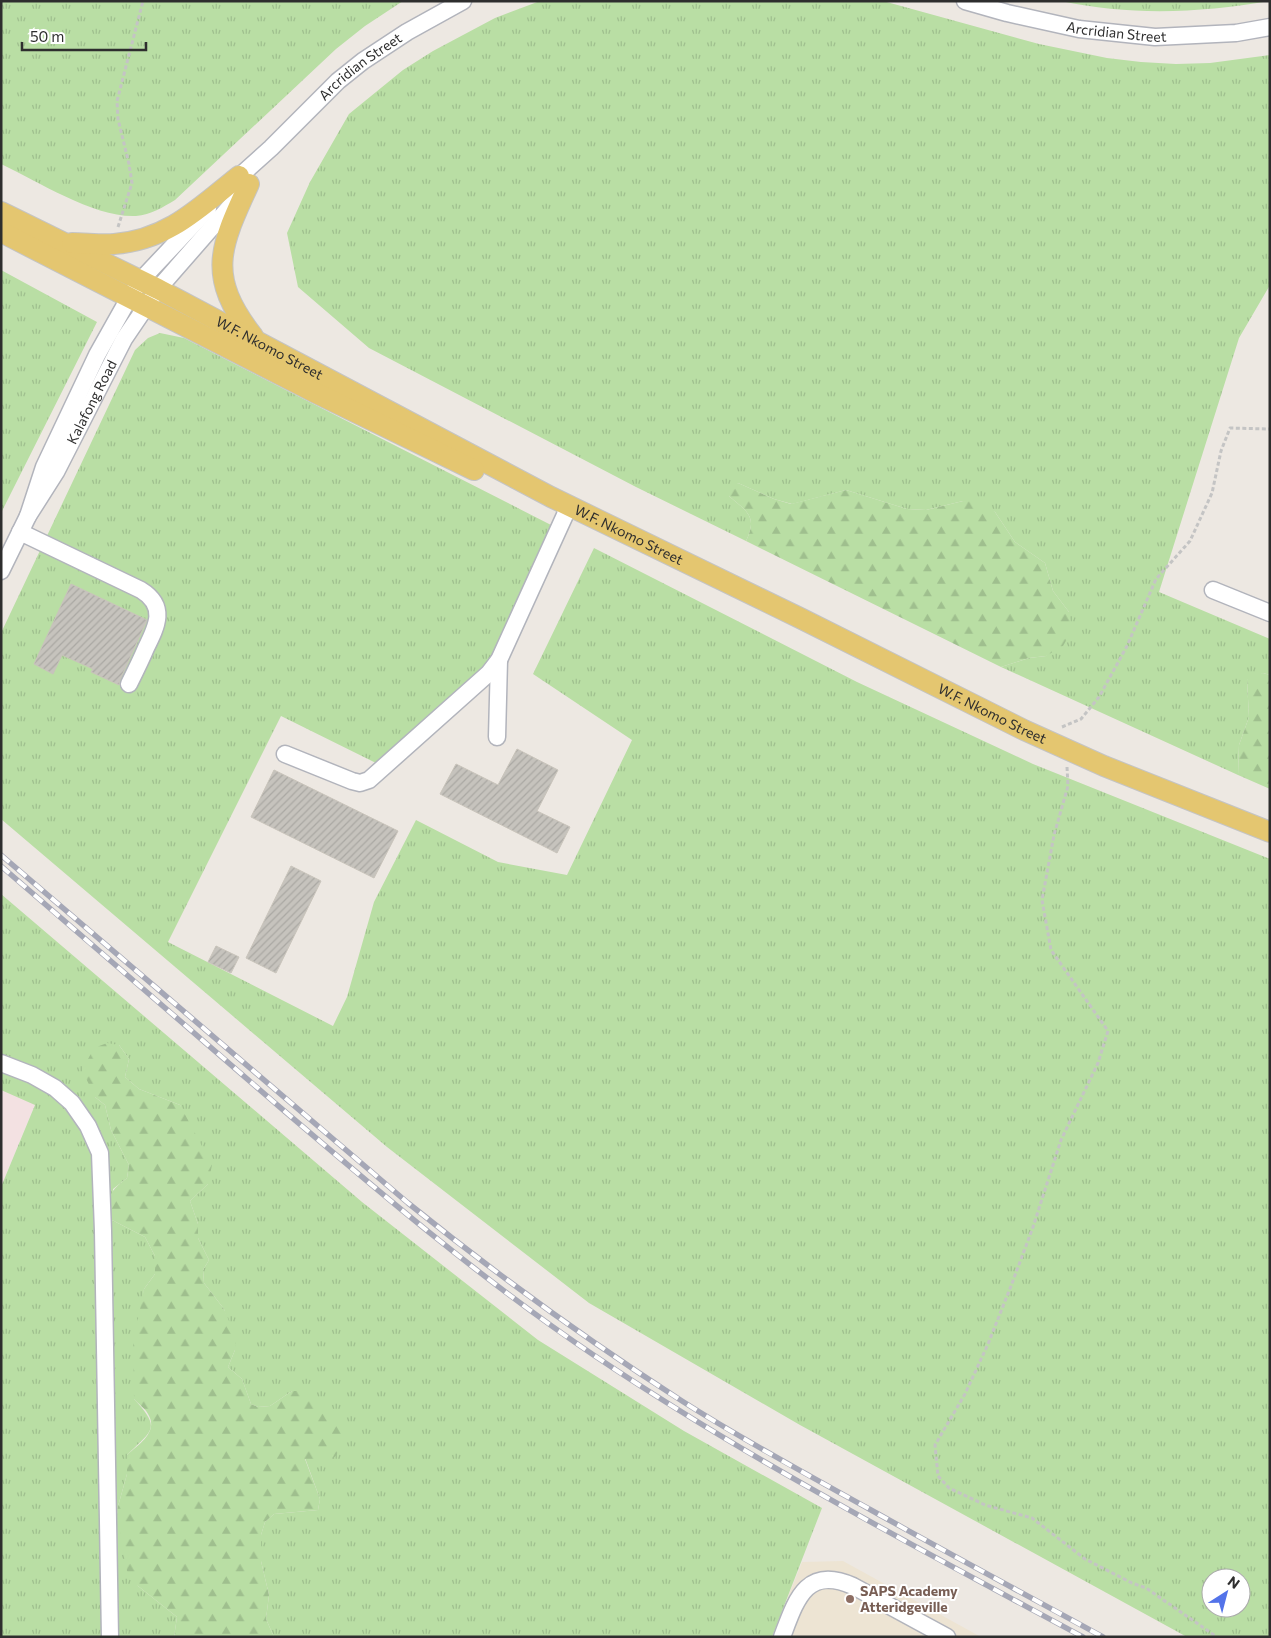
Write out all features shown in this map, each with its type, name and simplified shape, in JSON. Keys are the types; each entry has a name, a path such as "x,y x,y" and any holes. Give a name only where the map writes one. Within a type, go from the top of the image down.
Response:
{"main road":[{"path":"65,242 113,244 138,241 160,234 244,180"},
{"path":"244,180 224,243 221,260 224,283 233,307 256,340"},
{"name":"W.F. Nkomo Street","path":"1,212 65,242 256,340 566,510 1066,759 1109,779 1270,843"},
{"name":"W.F. Nkomo Street","path":"1,232 316,394 566,510 1046,740 1104,766 1270,832"}],"street":[{"name":"Arcridian Street","path":"150,285 271,148 338,81 363,61 407,32 464,1"},
{"name":"Arcridian Street","path":"965,1 1007,13 1079,29 1155,37 1236,33 1270,27"},
{"name":"Kalafong Road","path":"1,571 28,516 56,472 124,339 137,302 150,285"},
{"path":"285,754 352,781 360,783 369,780 489,673 499,660 566,510"},
{"path":"20,532 141,590 151,597 157,610 158,622 129,684"},
{"path":"1213,590 1270,613"},
{"path":"498,737 499,660"},
{"path":"1,1063 32,1075 72,1103 88,1126 100,1153 104,1241 110,1637"},
{"path":"782,1637 793,1608 805,1588 815,1582 831,1579 840,1580 853,1586 947,1637"}],"path":[{"path":"113,244 132,183 118,119 117,101 143,1"},
{"path":"1046,740 1060,728 1081,719 1099,697 1127,646 1156,579 1190,541 1212,493 1221,451 1230,428 1270,429"},
{"path":"1066,759 1068,786 1054,835 1042,900 1051,950 1108,1031 1098,1063 1061,1140 1018,1269 988,1344 964,1394 936,1445 938,1476 949,1488 985,1505 1032,1518 1086,1559 1132,1583 1146,1588 1217,1637"}],"shaded area":[{"path":"1,1090 35,1104 1,1187"},
{"name":"SAPS Academy Atteridgeville","path":"843,1561 981,1637 772,1637 802,1562"}],"green space":[{"path":"1,1 403,1 365,26 336,49 175,200 152,212 136,216 120,215 85,205 67,198 1,164"},
{"path":"540,1 883,1 1039,44 1107,58 1176,64 1210,63 1270,55 1270,285 1239,338 1159,592 1270,639 1270,675 1263,673 1247,680 1249,717 1239,745 1238,775 1001,667 1029,658 1046,656 1069,612 1053,591 1045,563 1015,542 995,512 963,501 926,510 907,509 846,490 792,504 774,499 738,483 729,496 749,515 751,520 746,541 636,487 369,348 298,287 287,233 310,182 349,114 403,70 433,51 495,18"},
{"path":"1061,1 1269,1 1218,8 1139,11 1087,6"},
{"path":"1,270 97,322 1,513"},
{"path":"160,333 184,338 553,526 493,660 378,764 281,716 168,942 333,1026 347,997 374,902 416,820 498,862 567,875 632,740 533,674 594,548 857,682 1033,764 1270,859 1270,1637 1187,1637 800,1425 589,1303 387,1147 1,819 1,633 135,350 148,338"},
{"path":"738,483 774,499 791,504 846,490 907,509 926,510 963,501 981,502 995,512 1015,542 1045,563 1053,591 1069,612 1072,630 1063,646 1046,656 1029,658 1001,667 746,541 751,520 749,515 729,496 730,487"},
{"path":"1263,673 1270,675 1270,789 1238,775 1239,745 1249,717 1247,680 1251,675"},
{"path":"1,894 362,1202 538,1340 684,1431 822,1508 772,1637 274,1637 266,1619 269,1595 261,1561 261,1535 265,1522 274,1514 318,1510 320,1499 305,1458 292,1391 270,1406 258,1407 251,1404 242,1379 228,1367 235,1350 224,1309 204,1283 203,1270 209,1260 198,1238 198,1224 190,1201 208,1184 180,1105 139,1089 125,1077 129,1059 119,1045 95,1097 105,1105 111,1130 129,1165 127,1178 113,1189 110,1219 145,1237 155,1256 155,1274 144,1289 134,1399 143,1409 151,1423 148,1434 127,1455 127,1474 117,1510 138,1586 177,1617 174,1637 1,1637 1,1187 35,1105 1,1090"},
{"path":"107,1043 119,1045 129,1059 125,1077 139,1089 180,1105 212,1165 208,1184 190,1201 198,1224 198,1238 209,1260 203,1270 204,1283 224,1309 236,1338 235,1350 228,1367 242,1379 251,1404 258,1407 270,1406 292,1391 311,1391 337,1416 341,1426 340,1445 336,1456 325,1461 305,1459 320,1499 318,1510 274,1514 265,1522 261,1535 261,1561 269,1595 266,1619 274,1637 174,1637 177,1617 138,1586 127,1571 117,1510 127,1474 127,1455 142,1442 151,1426 151,1420 147,1412 134,1399 133,1344 144,1289 155,1274 155,1256 145,1237 110,1219 109,1200 116,1187 127,1178 129,1165 111,1130 105,1105 95,1097 82,1070 94,1048"}],"building":[{"path":"71,584 147,620 119,685 91,672 93,669 62,655 53,674 34,664"},
{"path":"517,749 558,770 537,811 570,827 557,853 440,794 456,764 498,785"},
{"path":"274,770 398,831 374,878 251,817"},
{"path":"291,866 321,881 276,973 246,958"},
{"path":"216,946 239,957 231,973 208,962"}],"railway":[{"path":"1,855 408,1203 508,1281 577,1330 682,1401 752,1443 1103,1637"},
{"path":"1,866 392,1202 471,1266 553,1327 654,1395 774,1468 897,1537 1083,1637"}],"place":[{"name":"SAPS Academy Atteridgeville","path":"850,1599"}]}
